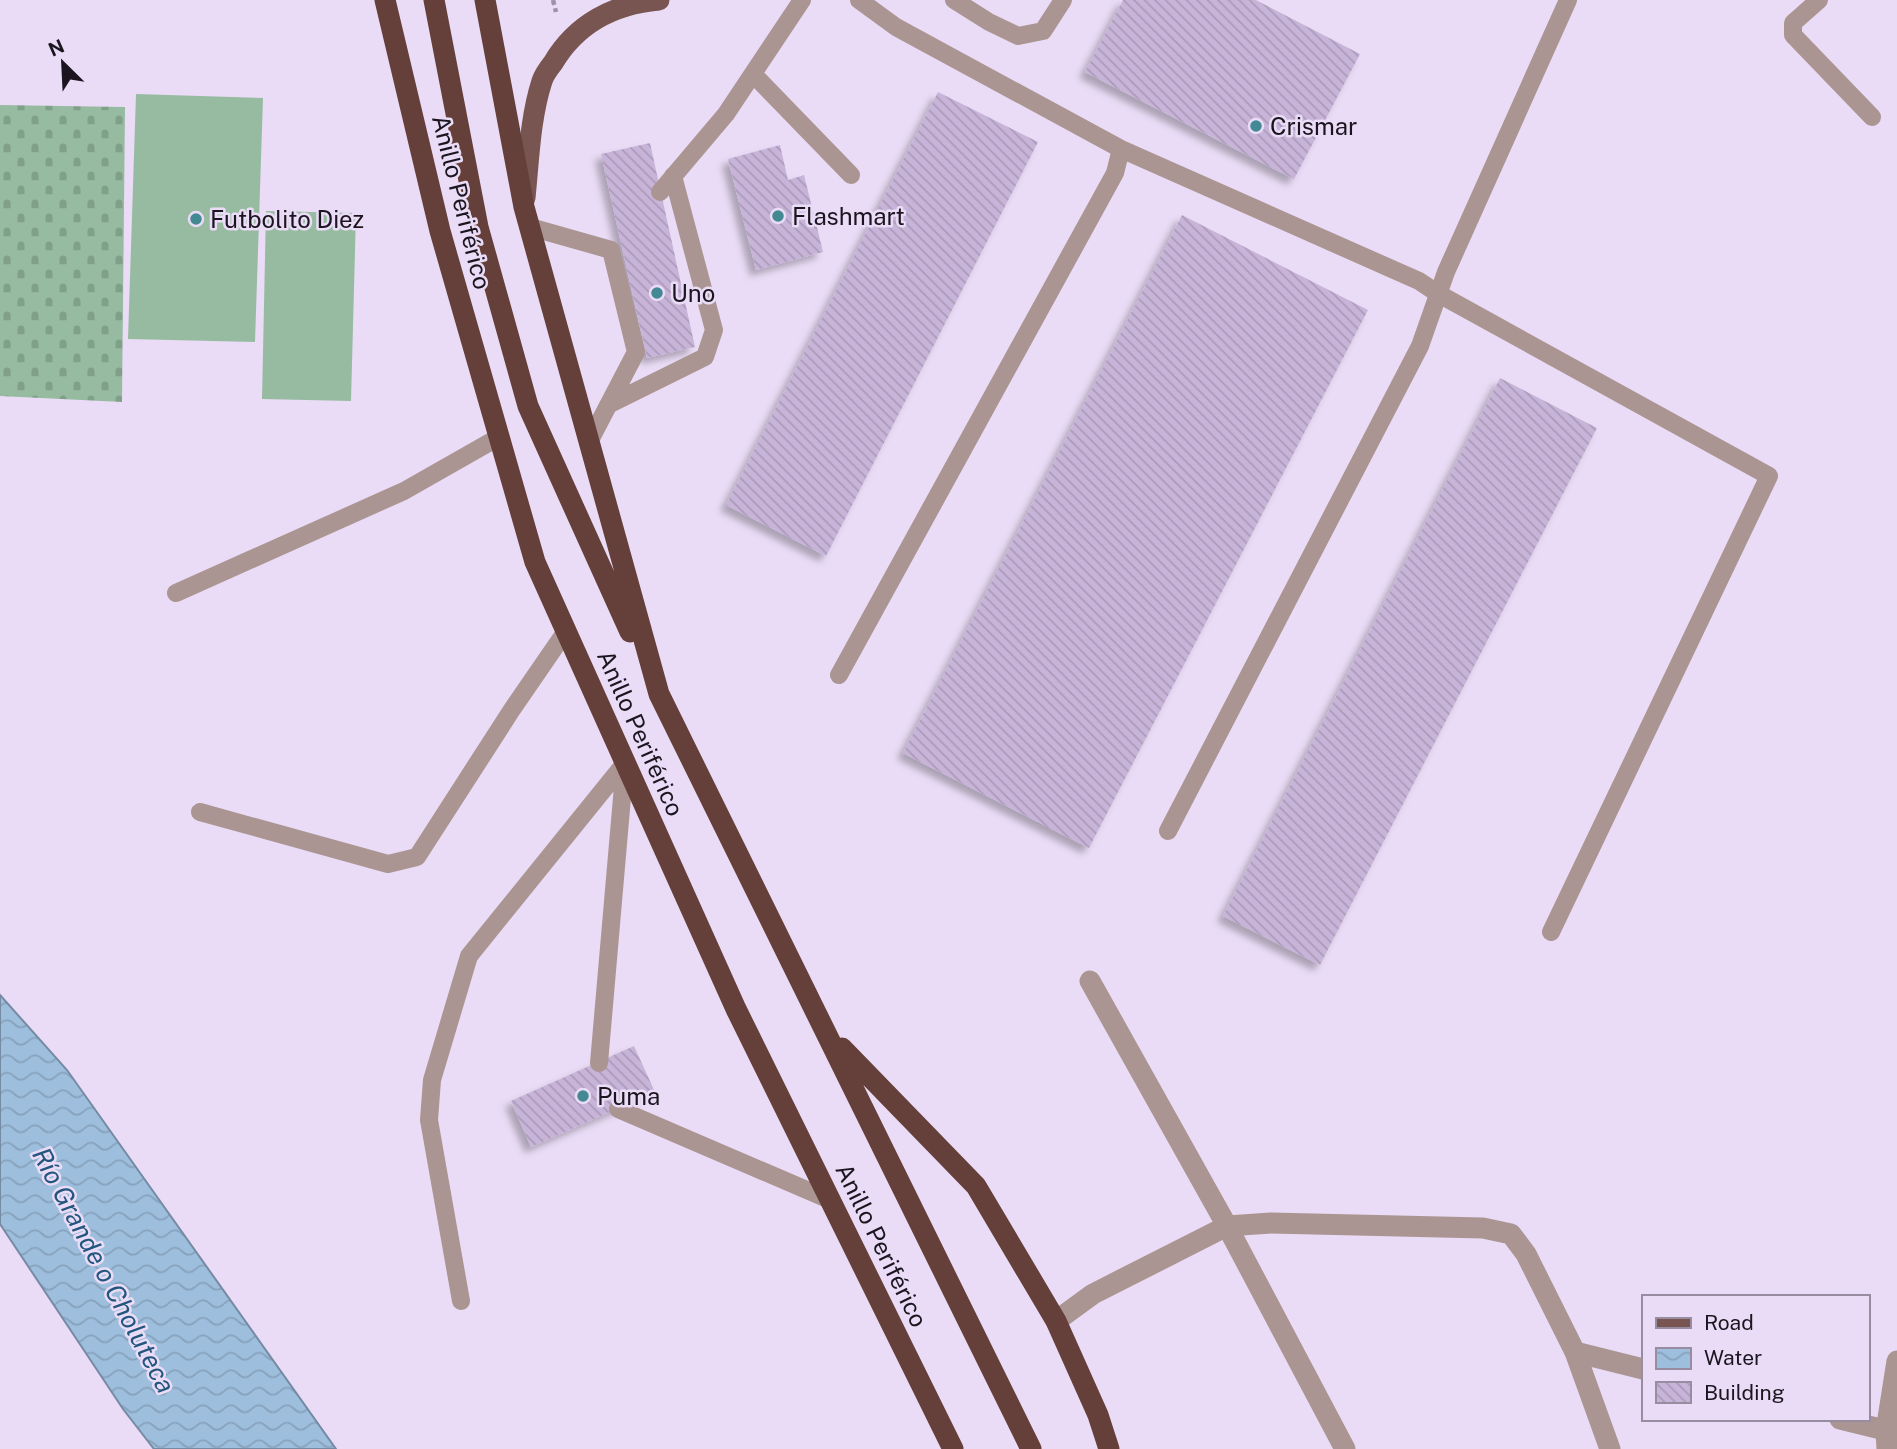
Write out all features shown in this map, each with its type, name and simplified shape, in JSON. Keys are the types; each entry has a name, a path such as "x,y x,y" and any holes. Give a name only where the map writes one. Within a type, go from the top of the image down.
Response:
{"highway":[{"name":"Anillo Periférico","path":"385,0 440,231 535,562 736,1009 953,1449"},
{"path":"434,0 478,227 528,405 659,694"},
{"name":"Anillo Periférico","path":"485,0 527,217 659,694 1031,1449"},
{"path":"827,1032 976,1186 1056,1321 1098,1415 1109,1449"}],"main road":[{"path":"527,217 532,127 542,79 565,43 598,17 637,2 659,0"}],"street":[{"path":"1090,981 1227,1226 1345,1449"},
{"path":"1056,1321 1093,1294 1227,1226 1271,1223 1483,1228 1511,1234 1526,1254 1575,1352 1610,1449"},
{"path":"1575,1352 1642,1369"},
{"path":"1845,1421 1890,1438 1897,1361"}],"lane":[{"path":"660,192 726,114 802,0"},
{"path":"859,0 896,27 1121,149 1419,281 1769,476 1551,932"},
{"path":"954,0 1018,36 1043,32 1063,0"},
{"path":"1168,831 1420,346 1437,293 1568,0"},
{"path":"1819,0 1793,23 1793,35 1872,117"},
{"path":"753,74 851,175"},
{"path":"839,675 1115,173 1121,149"},
{"path":"608,405 705,357 714,330 673,176"},
{"path":"527,217 615,244 636,352 589,442"},
{"path":"176,593 404,491 499,437"},
{"path":"200,812 388,864 417,857 566,631"},
{"path":"599,1063 625,763"},
{"path":"461,1301 429,1120 432,1080 469,956 625,763"},
{"path":"618,1109 830,1200"}],"green space":[{"name":"Futbolito Diez","path":"136,94 263,98 255,342 128,339"},
{"path":"0,105 125,107 122,402 0,396"},
{"name":"Futbolito Diez","path":"266,211 356,213 351,401 262,399"}],"water":[{"name":"Río Grande o Choluteca","path":"0,995 67,1070 336,1449 154,1449 123,1409 0,1224"}],"building":[{"name":"Crismar","path":"1123,0 1256,0 1360,54 1294,179 1085,72"},
{"path":"938,92 1038,142 826,556 726,505"},
{"name":"Uno","path":"650,143 695,347 647,358 601,154"},
{"name":"Flashmart","path":"780,145 788,180 804,175 823,252 756,270 728,159"},
{"path":"1182,215 1368,310 1089,848 903,753"},
{"path":"1500,378 1597,428 1320,965 1223,916"},
{"name":"Puma","path":"634,1046 655,1092 531,1147 511,1101"}],"place":[{"name":"Crismar","path":"1256,126"},
{"name":"Flashmart","path":"778,216"},
{"name":"Futbolito Diez","path":"196,219"},
{"name":"Uno","path":"657,293"},
{"name":"Puma","path":"583,1096"}]}
